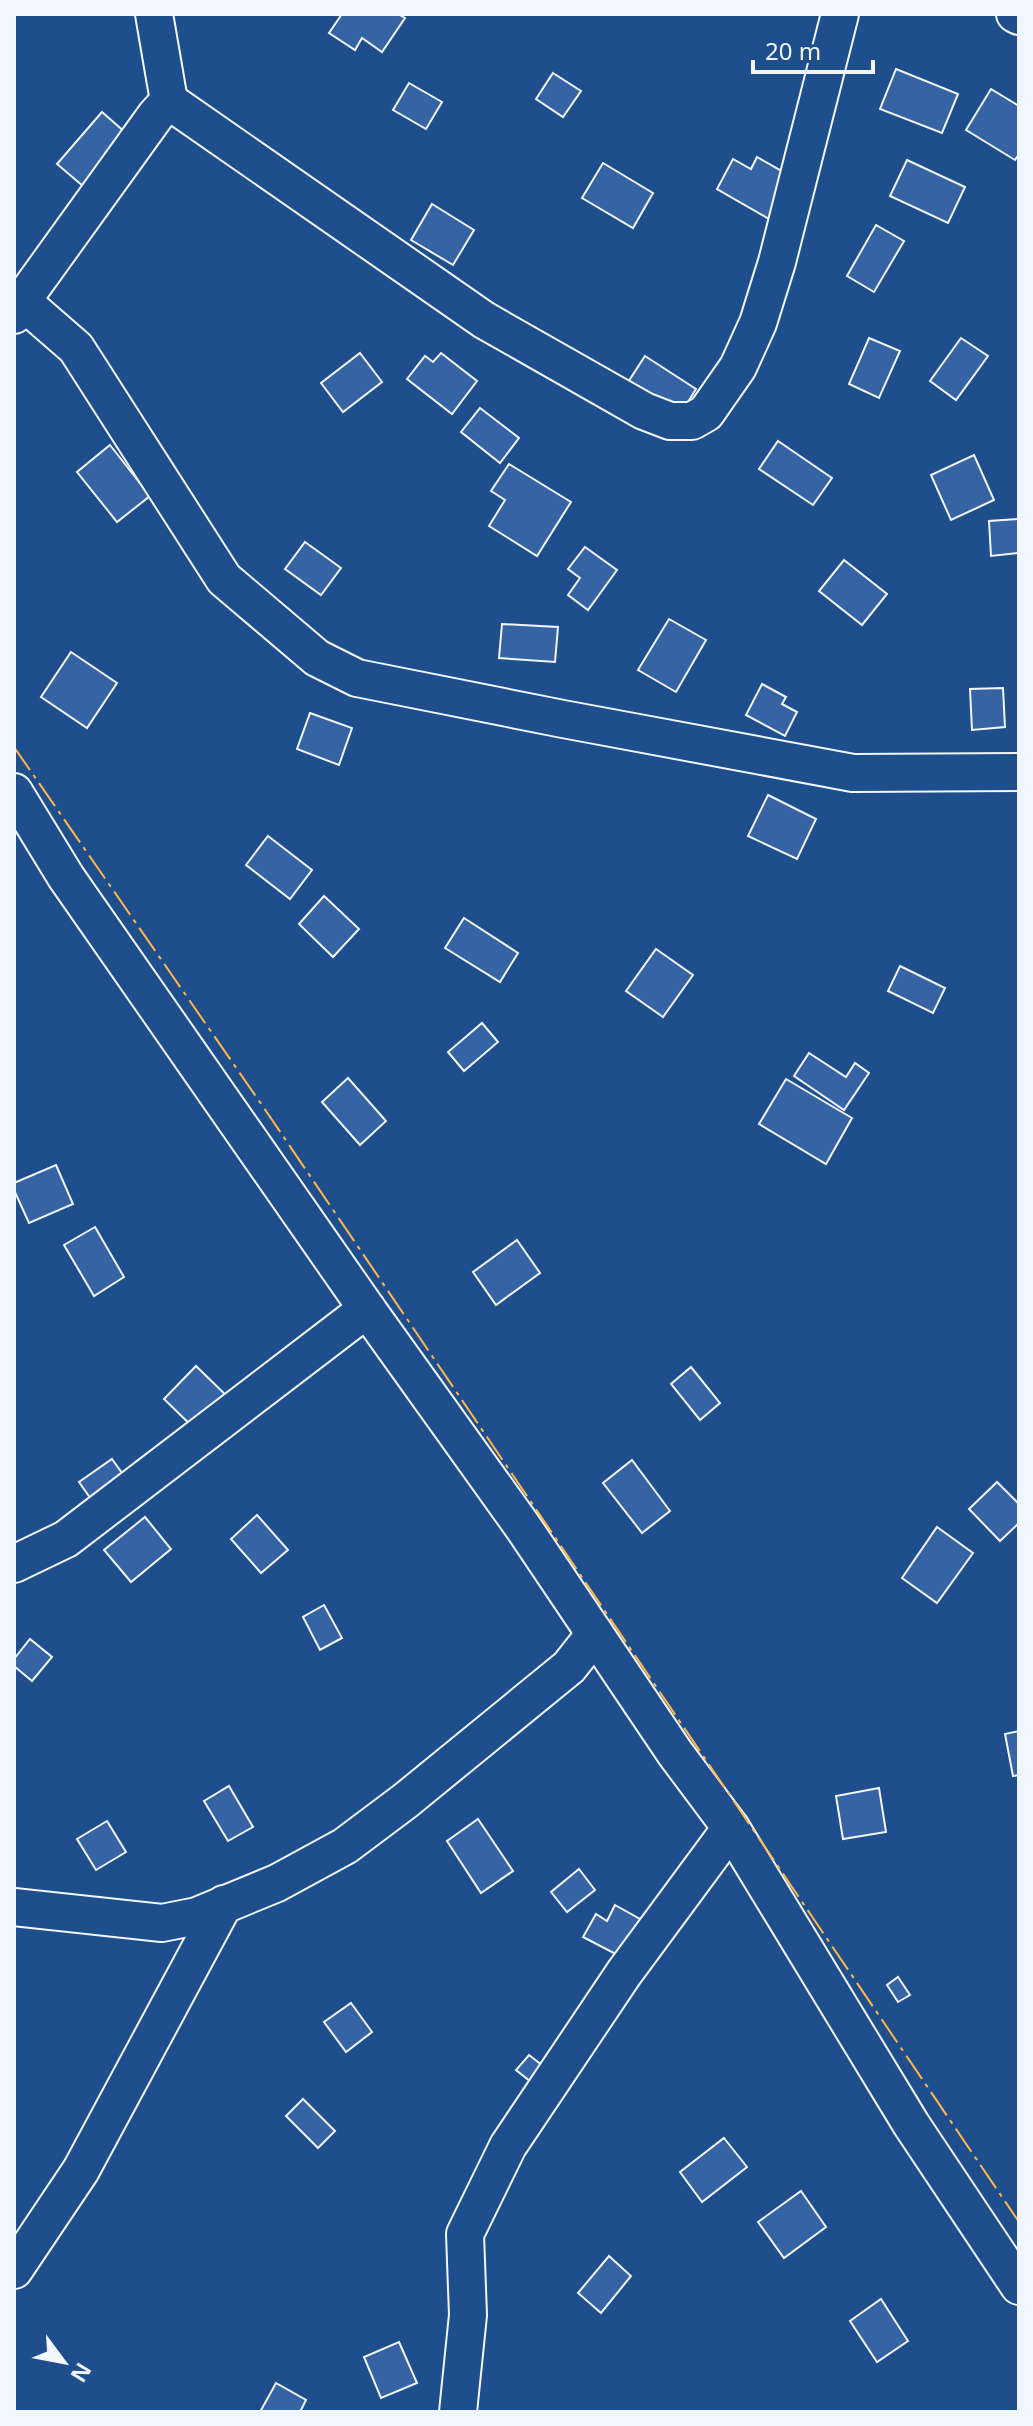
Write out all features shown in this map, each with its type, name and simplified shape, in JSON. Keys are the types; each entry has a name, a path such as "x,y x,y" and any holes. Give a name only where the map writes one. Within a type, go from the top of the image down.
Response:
{"street":[{"path":"154,14 169,101 484,320 644,411 670,421 692,421 706,413 738,367 758,323 777,262 840,14"},
{"path":"169,101 18,308 76,348 224,579 317,658 357,678 853,773 1019,772"},
{"path":"14,792 75,890 523,1527 675,1753 731,1828 911,2124 1019,2286"},
{"path":"14,1564 66,1539 367,1309"},
{"path":"14,1907 162,1923 197,1916 277,1883 345,1846 405,1801 569,1667 595,1634"},
{"path":"458,2412 468,2315 465,2234 508,2146 624,1973 731,1828"},
{"path":"14,2270 81,2170 224,1904"}],"building":[{"path":"342,14 398,14 405,18 382,52 362,38 355,50 329,33"},
{"path":"896,69 958,94 942,133 880,109"},
{"path":"553,73 581,91 563,117 536,99"},
{"path":"409,83 442,102 426,129 393,110"},
{"path":"991,89 1019,106 1019,154 1015,160 966,130"},
{"path":"102,112 134,140 90,192 57,164"},
{"path":"757,157 792,177 769,219 717,189 733,159 751,169"},
{"path":"907,160 965,187 948,223 890,196"},
{"path":"603,163 653,193 633,228 582,198"},
{"path":"432,204 474,230 453,265 411,240"},
{"path":"876,225 904,241 874,292 847,276"},
{"path":"869,338 900,351 879,398 849,384"},
{"path":"961,338 988,356 956,400 930,381"},
{"path":"360,353 382,382 343,412 321,383"},
{"path":"441,353 477,381 452,414 407,379 425,356 433,362"},
{"path":"645,356 696,389 673,426 621,393"},
{"path":"480,408 519,438 500,463 461,432"},
{"path":"778,441 832,478 813,505 759,469"},
{"path":"110,445 150,496 117,522 77,472"},
{"path":"974,455 994,500 951,520 931,475"},
{"path":"509,464 571,502 537,556 489,526 505,500 491,491"},
{"path":"1019,519 1019,553 991,556 989,521"},
{"path":"305,542 341,568 321,595 285,569"},
{"path":"585,547 617,570 588,610 568,595 580,578 568,569"},
{"path":"844,560 887,594 862,625 819,591"},
{"path":"669,619 706,640 676,692 638,670"},
{"path":"502,624 558,627 555,662 499,658"},
{"path":"71,652 117,683 87,728 41,697"},
{"path":"762,684 786,697 782,704 797,712 785,736 746,715"},
{"path":"1003,688 1005,727 972,730 970,689"},
{"path":"310,713 352,728 339,765 297,749"},
{"path":"768,795 816,819 797,859 748,836"},
{"path":"268,836 312,870 290,899 246,865"},
{"path":"324,896 359,929 333,957 299,924"},
{"path":"464,918 518,953 500,982 445,948"},
{"path":"656,949 693,975 663,1017 626,991"},
{"path":"900,966 945,988 933,1013 888,991"},
{"path":"482,1023 498,1042 464,1071 448,1052"},
{"path":"809,1053 846,1077 855,1063 869,1073 844,1110 794,1076"},
{"path":"348,1078 386,1121 360,1145 322,1102"},
{"path":"786,1079 852,1118 826,1164 759,1124"},
{"path":"56,1165 73,1204 29,1223 14,1190 14,1183"},
{"path":"95,1227 124,1277 94,1296 64,1245"},
{"path":"517,1240 540,1273 496,1305 473,1272"},
{"path":"196,1366 233,1402 201,1435 164,1399"},
{"path":"691,1367 720,1403 700,1420 671,1384"},
{"path":"112,1459 127,1480 93,1502 79,1482"},
{"path":"632,1460 670,1511 642,1533 603,1483"},
{"path":"997,1482 1019,1504 1019,1523 1000,1541 969,1509"},
{"path":"257,1515 288,1550 261,1573 231,1539"},
{"path":"145,1517 171,1549 131,1582 104,1550"},
{"path":"937,1527 973,1553 937,1603 902,1578"},
{"path":"324,1605 342,1638 320,1650 303,1617"},
{"path":"30,1639 52,1657 32,1681 14,1666 14,1659"},
{"path":"1019,1731 1019,1775 1013,1776 1005,1734"},
{"path":"229,1786 253,1827 228,1841 204,1801"},
{"path":"879,1788 886,1832 843,1839 836,1796"},
{"path":"478,1819 513,1871 481,1893 447,1841"},
{"path":"107,1821 126,1852 96,1870 77,1839"},
{"path":"579,1869 595,1890 567,1912 551,1892"},
{"path":"615,1905 647,1923 627,1960 583,1937 596,1914 607,1921"},
{"path":"898,1977 910,1995 898,2002 887,1985"},
{"path":"351,2003 372,2032 346,2052 324,2022"},
{"path":"529,2055 561,2080 549,2096 516,2070"},
{"path":"303,2099 335,2131 318,2148 286,2116"},
{"path":"724,2138 747,2167 702,2202 680,2172"},
{"path":"801,2191 826,2227 784,2258 758,2222"},
{"path":"609,2256 631,2276 601,2313 578,2293"},
{"path":"881,2299 908,2341 877,2362 850,2321"},
{"path":"399,2342 417,2383 381,2398 364,2357"},
{"path":"276,2383 306,2400 300,2412 260,2412"}],"power":[{"path":"14,747 264,1108 1019,2222"}]}
